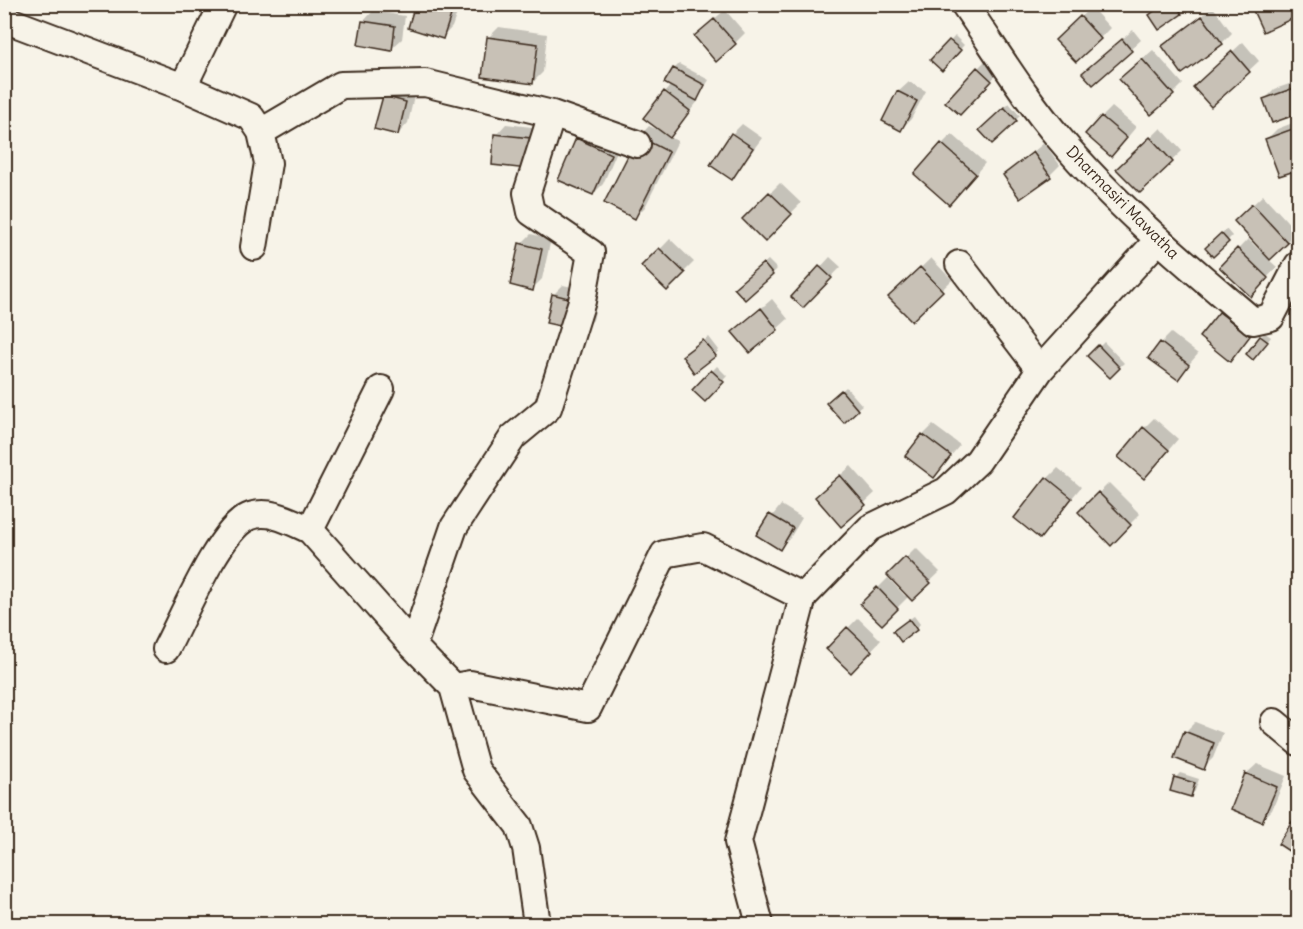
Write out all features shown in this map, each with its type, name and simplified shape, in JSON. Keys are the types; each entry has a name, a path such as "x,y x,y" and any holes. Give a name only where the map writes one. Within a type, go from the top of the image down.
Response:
{"street":[{"path":"183,87 223,4"},
{"name":"Dharmasiri Mawatha","path":"964,4 1018,87 1060,140 1158,240 1253,321 1270,317 1299,265"},
{"path":"4,19 183,87 250,117 261,132 268,163 254,247"},
{"path":"261,132 341,85 425,83 552,114 637,144"},
{"path":"413,646 454,526 513,437 548,408 582,301 591,253 531,212 527,194 552,114"},
{"path":"760,924 738,842 803,597 870,528 946,491 970,469 1040,370 1158,240"},
{"path":"960,264 1040,370"},
{"path":"310,530 381,389"},
{"path":"166,649 224,539 249,517 276,515 310,530 413,646 453,687 476,770 519,826 526,848 537,924"},
{"path":"453,687 470,684 588,708 664,554 703,547 803,597"},
{"path":"1274,722 1299,742"}],"building":[{"path":"415,4 451,15 443,39 408,28"},
{"path":"452,4 472,4 470,9"},
{"path":"1113,4 1127,4 1117,11"},
{"path":"1164,4 1176,4 1182,14 1159,30 1149,15"},
{"path":"1250,4 1298,4 1298,16 1263,32"},
{"path":"1080,16 1101,39 1076,62 1055,40"},
{"path":"1202,16 1223,44 1182,74 1162,46"},
{"path":"714,19 736,44 716,62 694,36"},
{"path":"362,21 395,26 392,51 358,45"},
{"path":"487,37 538,44 533,84 482,77"},
{"path":"1122,39 1132,51 1093,85 1082,73"},
{"path":"949,40 961,50 942,71 930,60"},
{"path":"1232,51 1250,72 1211,107 1193,87"},
{"path":"1142,59 1174,95 1151,115 1119,79"},
{"path":"977,67 992,81 960,115 945,102"},
{"path":"673,68 705,85 697,101 664,83"},
{"path":"1294,88 1298,100 1298,114 1272,123 1263,99"},
{"path":"664,91 690,111 670,138 643,118"},
{"path":"897,91 917,101 901,131 882,121"},
{"path":"383,96 406,102 398,135 374,129"},
{"path":"1004,107 1017,121 992,144 979,130"},
{"path":"1101,116 1127,138 1111,157 1085,134"},
{"path":"1298,127 1298,170 1279,176 1265,139"},
{"path":"731,133 753,148 732,180 710,165"},
{"path":"494,134 531,138 528,169 492,165"},
{"path":"638,136 669,152 635,219 604,203"},
{"path":"1150,137 1173,162 1140,193 1116,169"},
{"path":"576,138 611,154 593,195 558,180"},
{"path":"941,143 976,174 949,205 914,174"},
{"path":"1033,152 1051,177 1020,199 1003,175"},
{"path":"769,192 792,214 765,242 742,219"},
{"path":"1252,204 1288,243 1270,260 1234,221"},
{"path":"1221,233 1229,242 1213,257 1205,248"},
{"path":"519,243 542,249 533,291 510,285"},
{"path":"659,248 685,273 667,291 641,266"},
{"path":"1237,248 1268,278 1251,297 1219,267"},
{"path":"763,263 773,275 745,300 734,288"},
{"path":"819,266 832,278 803,308 791,297"},
{"path":"920,267 943,291 912,321 888,297"},
{"path":"552,294 589,303 583,331 546,323"},
{"path":"761,308 778,330 750,353 732,332"},
{"path":"1219,312 1250,336 1230,362 1199,337"},
{"path":"1260,336 1268,342 1253,360 1246,354"},
{"path":"703,340 716,356 694,373 682,356"},
{"path":"1160,342 1189,365 1178,380 1148,358"},
{"path":"1098,345 1120,368 1110,378 1087,356"},
{"path":"711,370 724,382 705,402 692,390"},
{"path":"841,390 858,410 844,423 826,403"},
{"path":"1143,427 1169,450 1144,479 1118,457"},
{"path":"922,434 951,456 934,478 905,456"},
{"path":"840,475 866,505 841,527 815,497"},
{"path":"1046,477 1072,498 1040,539 1014,518"},
{"path":"1098,492 1131,525 1111,546 1078,512"},
{"path":"769,514 793,528 780,550 756,535"},
{"path":"905,557 931,583 912,601 887,575"},
{"path":"877,587 898,609 882,625 860,604"},
{"path":"909,619 917,630 901,642 893,631"},
{"path":"847,627 872,651 851,673 826,649"},
{"path":"1184,731 1214,743 1204,770 1174,758"},
{"path":"1245,773 1277,787 1262,822 1231,809"},
{"path":"1174,777 1195,783 1191,797 1170,791"},
{"path":"1298,812 1298,857 1278,844"}]}
